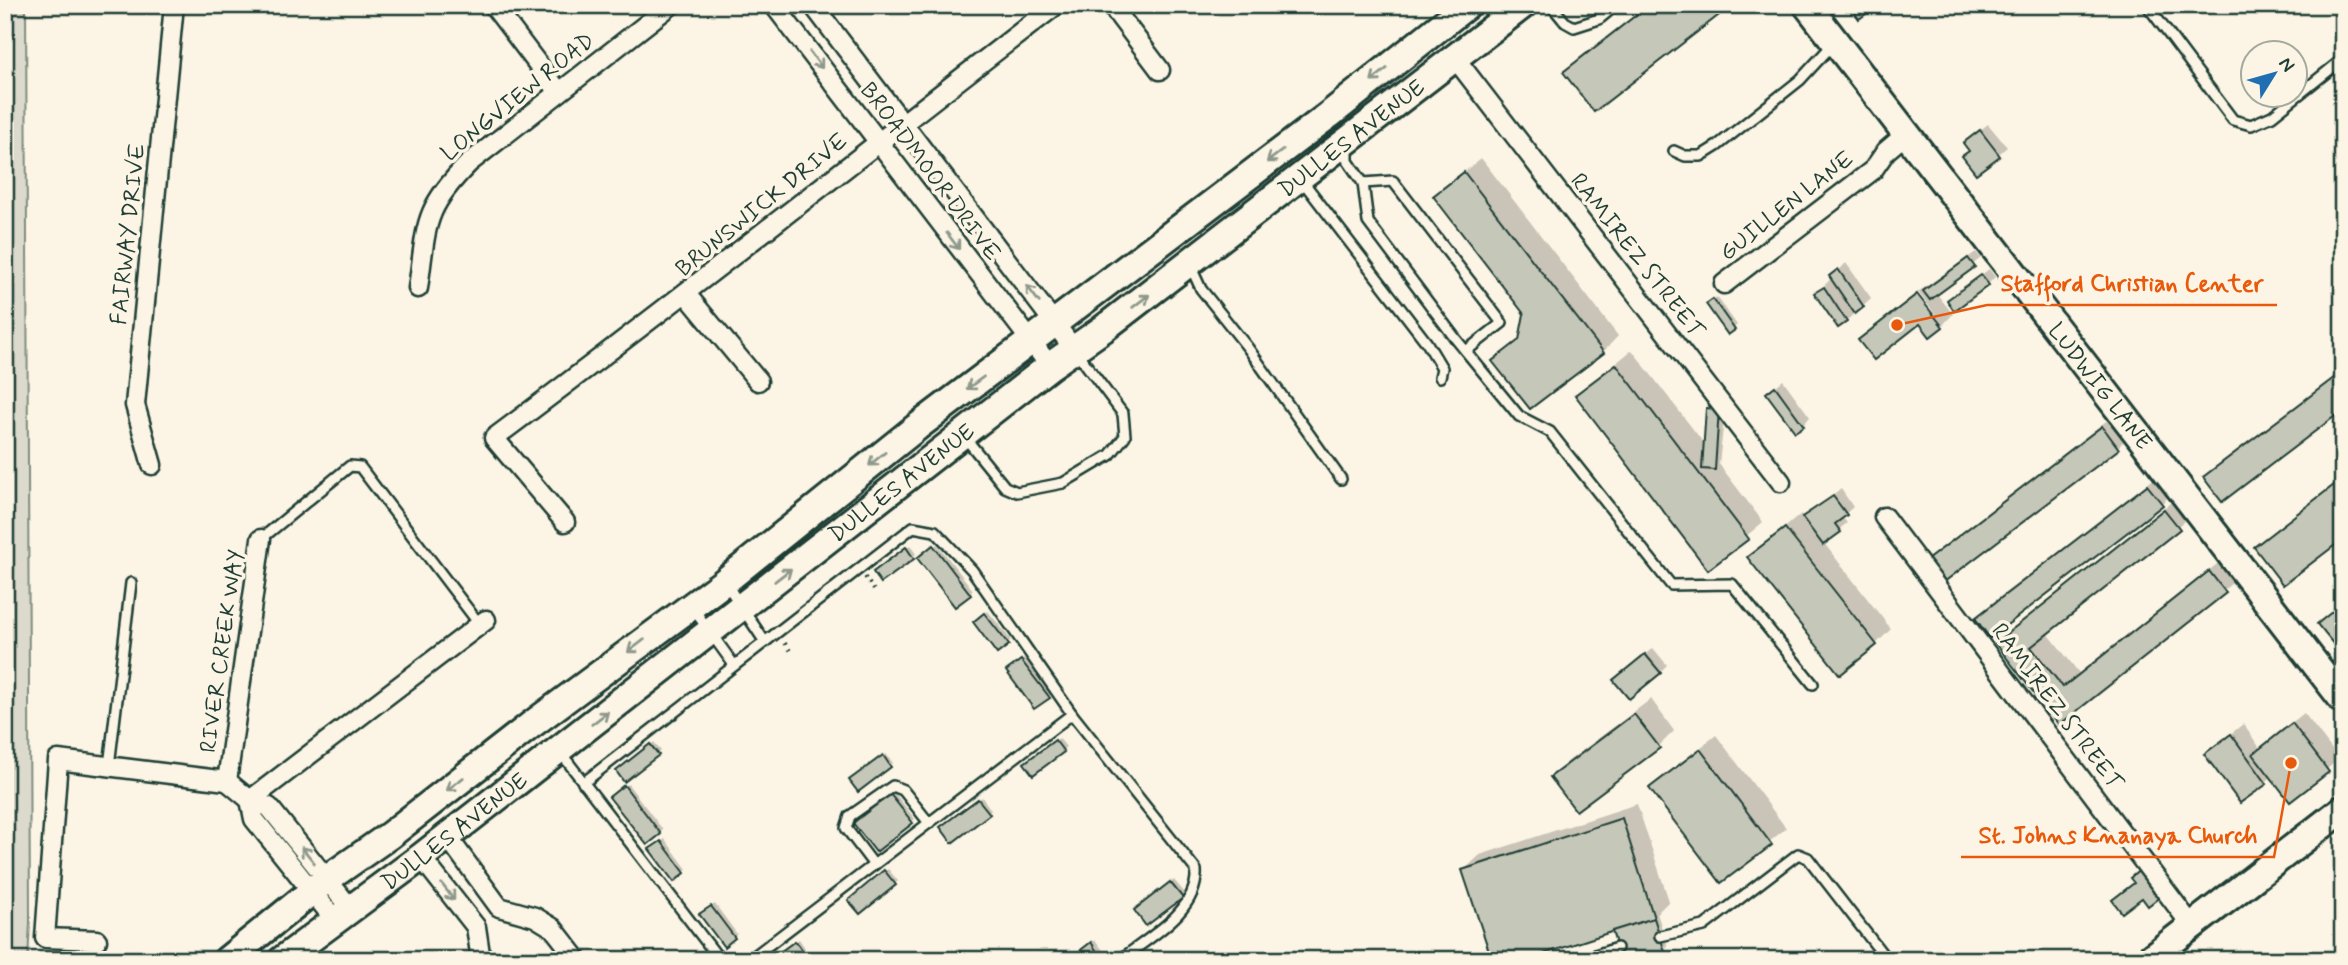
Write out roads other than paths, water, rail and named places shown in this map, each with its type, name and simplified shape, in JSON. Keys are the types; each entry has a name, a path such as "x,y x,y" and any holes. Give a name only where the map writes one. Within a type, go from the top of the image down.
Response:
{"main road":[{"name":"DULLES AVENUE","path":"227,960 319,885 390,835 531,725 724,582 917,427 1329,115 1467,5"},
{"name":"DULLES AVENUE","path":"282,960 421,857 1050,366 1189,264 1522,5"},
{"name":"LUDWIG LANE","path":"1807,5 2343,700"},
{"path":"1329,115 1348,141"},
{"path":"2148,960 2343,809"}],"street":[{"name":"FAIRWAY DRIVE","path":"152,465 135,405 174,5"},
{"path":"493,5 559,92"},
{"name":"LONGVIEW ROAD","path":"418,288 428,214 444,188 468,163 671,5"},
{"name":"BROADMOOR DRIVE","path":"774,5 1050,366"},
{"name":"BROADMOOR DRIVE","path":"813,5 1074,349"},
{"name":"BRUNSWICK DRIVE","path":"565,522 494,438 687,295 878,141 1056,5"},
{"path":"1111,5 1160,69"},
{"name":"RAMIREZ STREET","path":"1455,58 1781,482"},
{"name":"GUILLEN LANE","path":"1724,284 1873,170 1886,151 1906,134"},
{"path":"687,295 758,381"},
{"name":"RAMIREZ STREET","path":"1884,517 2192,926"},
{"name":"RIVER CREEK WAY","path":"261,539 226,781 250,800 269,807 319,885 343,914"},
{"path":"250,800 483,623"},
{"path":"97,940 45,938 58,760 226,781"},
{"path":"447,836 499,907 535,916 553,928 578,960"},
{"path":"421,857 476,927 481,960"},
{"path":"476,927 499,907"}],"lane":[{"path":"1551,5 1565,22 1574,27 1599,19 1616,5"},
{"path":"2147,5 2233,120 2251,125 2272,116 2343,59"},
{"path":"1674,151 1685,156 1701,156 1717,146 1800,80 1835,41"},
{"path":"1348,141 1348,161 1363,183 1368,222 1466,351 1519,415 1550,432 1671,585 1732,584 1813,684"},
{"path":"1300,178 1427,343 1442,369 1440,377"},
{"path":"1363,183 1393,180 1502,323 1466,351"},
{"path":"1189,264 1202,289 1248,348 1341,479"},
{"path":"963,434 1004,487 1017,492 1063,483 1110,455 1125,436 1123,414 1074,349"},
{"path":"261,539 350,466 360,467 483,623"},
{"path":"583,783 913,527 935,531 972,570 1072,714 1196,870 1197,883 1191,899 1121,960"},
{"path":"724,582 765,642"},
{"path":"109,766 131,583"},
{"path":"691,606 734,665"},
{"path":"749,960 1072,714"},
{"path":"559,750 720,960"},
{"path":"874,865 846,828 850,816 893,786 903,790 929,823"},
{"path":"1660,936 1704,926 1798,855 1808,858 1887,960"},
{"path":"1587,959 1617,948"}],"place":[{"name":"Stafford Christian Center","path":"1897,325"},
{"name":"St. Johns Knanaya Church","path":"2291,763"}]}
